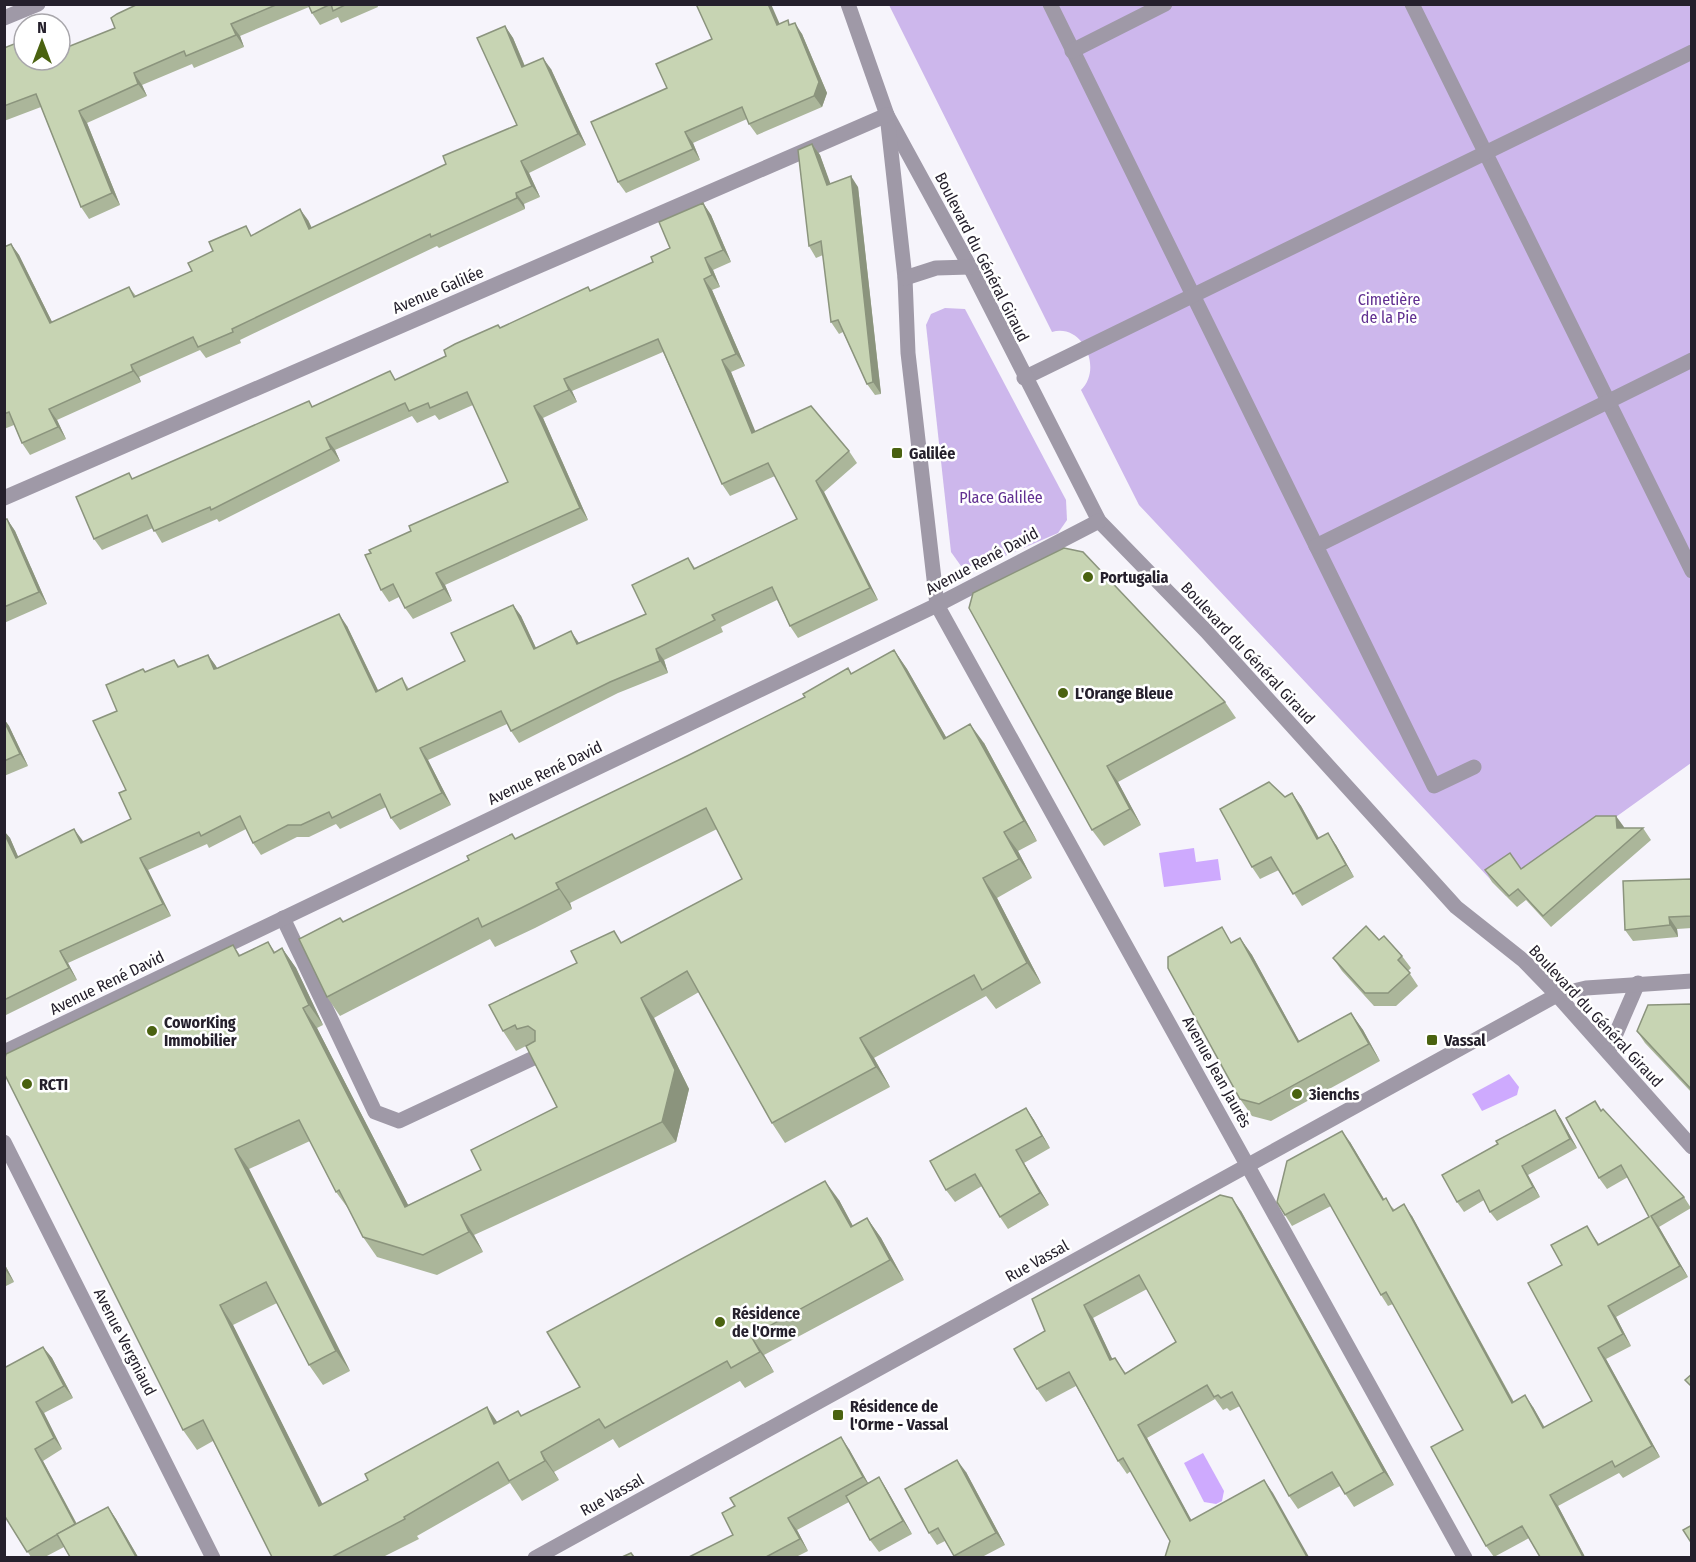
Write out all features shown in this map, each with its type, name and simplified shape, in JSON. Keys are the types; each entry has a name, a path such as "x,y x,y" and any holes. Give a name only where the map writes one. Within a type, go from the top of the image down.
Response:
{"street":[{"path":"4,18 38,4"},
{"name":"Boulevard du Général Giraud","path":"848,4 886,115 970,267 1024,378 1099,521 1206,631 1456,907 1524,961 1557,995 1692,1147"},
{"path":"1050,4 1434,786 1474,767"},
{"path":"1072,51 1165,4"},
{"path":"1412,4 1692,571"},
{"path":"1024,378 1692,51"},
{"path":"886,115 905,278 908,353 936,605"},
{"name":"Avenue Galilée","path":"4,498 886,115"},
{"path":"905,278 936,268 970,267"},
{"path":"1316,546 1692,360"},
{"name":"Avenue René David","path":"4,1052 936,605 1099,521"},
{"name":"Avenue Jean Jaurès","path":"936,605 1465,1557"},
{"path":"283,918 375,1113 399,1121 540,1054"},
{"name":"Rue Vassal","path":"535,1557 1557,995 1586,988 1692,981"},
{"path":"1608,1052 1638,983"},
{"name":"Avenue Vergniaud","path":"4,1142 213,1557"}],"green space":[{"name":"Cimetière de la Pie","path":"889,5 1691,5 1691,763 1506,896 1139,505 1081,390 1090,371 1090,360 1086,350 1073,334 1063,331 1052,332"},
{"name":"Place Galilée","path":"945,308 965,309 1066,500 1067,520 1058,533 982,566 961,566 951,552 926,325 931,314"}],"shaded area":[{"path":"1194,848 1196,862 1218,859 1221,880 1164,887 1159,853"},
{"path":"1509,1074 1519,1087 1517,1095 1482,1111 1472,1094"},
{"path":"1203,1453 1224,1491 1222,1501 1216,1504 1204,1502 1184,1463"}],"building":[{"path":"138,4 278,4 231,24 236,35 186,56 184,51 134,73 138,84 79,111 112,193 81,207 36,94 4,106 4,48 12,45 12,72 72,72 72,45 115,28 111,18"},
{"path":"308,4 331,4 312,13"},
{"path":"331,4 347,4 333,11"},
{"path":"696,4 768,4 777,25 788,20 789,25 795,23 819,82 814,96 749,124 742,107 685,132 693,149 618,182 591,122 667,88 656,64 712,39"},
{"path":"505,26 522,67 543,58 578,134 521,161 532,186 516,193 517,198 431,237 430,234 232,329 233,332 198,347 193,337 131,365 133,371 49,409 58,427 22,443 9,412 4,414 4,247 11,244 50,323 129,287 134,297 192,271 188,263 213,251 209,242 246,226 251,236 300,209 309,229 446,164 443,156 517,125 477,38"},
{"path":"812,144 827,185 851,176 873,382 867,384 838,320 831,322 821,241 809,246 798,150"},
{"path":"703,203 723,250 705,258 712,275 704,279 736,354 722,360 752,433 811,406 849,451 816,481 870,588 790,626 772,587 712,615 715,620 656,649 660,661 610,682 511,731 501,711 420,748 442,793 391,818 380,794 332,818 329,812 301,825 288,825 253,843 240,816 201,836 199,832 140,858 163,904 60,951 69,968 4,1000 4,833 16,858 74,829 81,843 131,819 119,793 126,790 93,721 117,711 106,685 143,669 145,672 174,660 178,667 208,655 214,669 218,668 339,614 376,692 402,678 407,690 465,661 451,633 513,605 534,649 571,631 577,644 646,614 632,585 688,558 694,569 797,519 768,463 722,484 658,339 564,379 569,390 534,406 580,508 436,573 444,589 405,608 393,584 381,590 365,555 371,553 369,550 411,531 409,526 508,482 467,392 430,408 428,403 409,411 405,403 326,438 331,449 211,510 210,507 154,531 147,515 94,539 76,497 129,473 132,479 309,401 312,407 390,371 395,380 446,356 444,350 455,344 498,325 500,328 588,287 590,291 653,262 651,257 670,248 659,222"},
{"path":"7,519 39,592 4,607 4,520"},
{"path":"1064,548 1083,552 1225,702 1107,766 1130,809 1092,830 969,608 973,593"},
{"path":"894,650 944,739 970,724 1024,821 1004,832 1019,859 983,878 1027,963 982,990 974,975 860,1038 876,1067 772,1123 687,971 641,998 675,1070 662,1122 461,1215 469,1232 423,1255 363,1237 339,1190 336,1192 299,1120 235,1149 336,1351 309,1365 266,1282 220,1305 319,1506 368,1480 365,1474 487,1407 494,1424 518,1411 521,1416 580,1387 547,1332 825,1181 851,1227 867,1218 890,1260 751,1336 760,1352 731,1368 727,1361 605,1428 599,1419 541,1452 545,1461 509,1481 498,1462 404,1517 405,1519 332,1557 272,1557 203,1420 183,1430 4,1073 6,1054 233,945 239,956 268,942 274,953 282,948 309,1005 303,1008 405,1207 481,1170 471,1150 557,1107 526,1046 535,1041 535,1031 528,1026 517,1029 515,1025 503,1031 489,1005 577,963 571,951 614,931 621,943 742,879 706,808 556,883 559,889 521,908 482,927 478,918 327,997 299,939 340,918 343,922 469,860 467,856 512,834 515,839 687,756 805,697 803,694 848,668 851,674"},
{"path":"4,721 20,754 4,761"},
{"path":"1269,782 1285,797 1292,793 1317,839 1328,833 1346,865 1293,894 1271,857 1252,867 1220,809"},
{"path":"1596,816 1616,816 1617,828 1643,828 1543,916 1518,889 1509,896 1485,870 1510,853 1521,869"},
{"path":"1692,879 1692,916 1669,917 1670,925 1625,930 1623,881"},
{"path":"1366,926 1379,940 1384,936 1402,956 1398,960 1410,973 1388,993 1365,993 1333,958"},
{"path":"1222,927 1231,943 1240,938 1298,1042 1351,1013 1369,1044 1259,1104 1240,1099 1168,968 1168,957"},
{"path":"1692,1004 1692,1090 1637,1031 1648,1005"},
{"path":"1595,1101 1601,1111 1603,1109 1684,1197 1651,1216 1680,1266 1608,1306 1623,1334 1598,1348 1652,1446 1615,1467 1612,1461 1550,1495 1583,1557 1540,1557 1522,1526 1486,1546 1431,1447 1463,1430 1386,1292 1381,1295 1324,1194 1285,1215 1277,1202 1287,1161 1342,1131 1383,1200 1386,1198 1393,1211 1404,1204 1512,1403 1525,1395 1543,1428 1592,1401 1528,1283 1562,1265 1551,1245 1587,1226 1598,1245 1649,1217 1621,1165 1599,1178 1566,1118"},
{"path":"1026,1108 1042,1136 1016,1150 1040,1193 1000,1217 975,1174 946,1190 930,1161"},
{"path":"1555,1110 1570,1139 1522,1166 1533,1187 1490,1212 1479,1190 1457,1202 1442,1175 1498,1144 1496,1141"},
{"path":"1220,1195 1232,1198 1384,1472 1345,1494 1332,1472 1289,1496 1232,1392 1221,1398 1218,1395 1214,1397 1207,1385 1138,1425 1190,1521 1264,1480 1307,1557 1165,1557 1170,1541 1123,1458 1118,1461 1069,1372 1037,1389 1014,1349 1045,1331 1032,1299","holes":["1139,1275 1176,1342 1125,1374 1115,1358 1110,1360 1084,1305"]},
{"path":"43,1347 64,1386 36,1402 54,1438 35,1449 75,1524 27,1552 4,1515 4,1368"},
{"path":"1692,1374 1692,1387 1685,1380"},
{"path":"841,1437 863,1477 788,1518 800,1539 766,1557 689,1557 733,1535 722,1513 735,1506 730,1498"},
{"path":"957,1460 996,1533 954,1556 938,1528 929,1533 905,1489"},
{"path":"879,1477 903,1521 870,1540 846,1496"},
{"path":"108,1507 136,1557 70,1557 57,1534"},
{"path":"1692,1525 1692,1544 1683,1530"},
{"path":"631,1553 634,1557 622,1557"}],"place":[{"name":"Galilée","path":"897,453"},
{"name":"Portugalia","path":"1088,577"},
{"name":"L'Orange Bleue","path":"1063,693"},
{"name":"CoworKing Immobilier","path":"152,1031"},
{"name":"Vassal","path":"1432,1040"},
{"name":"RCTI","path":"27,1084"},
{"name":"3ienchs","path":"1297,1094"},
{"name":"Résidence de l'Orme","path":"720,1322"},
{"name":"Résidence de l'Orme - Vassal","path":"838,1415"}]}
